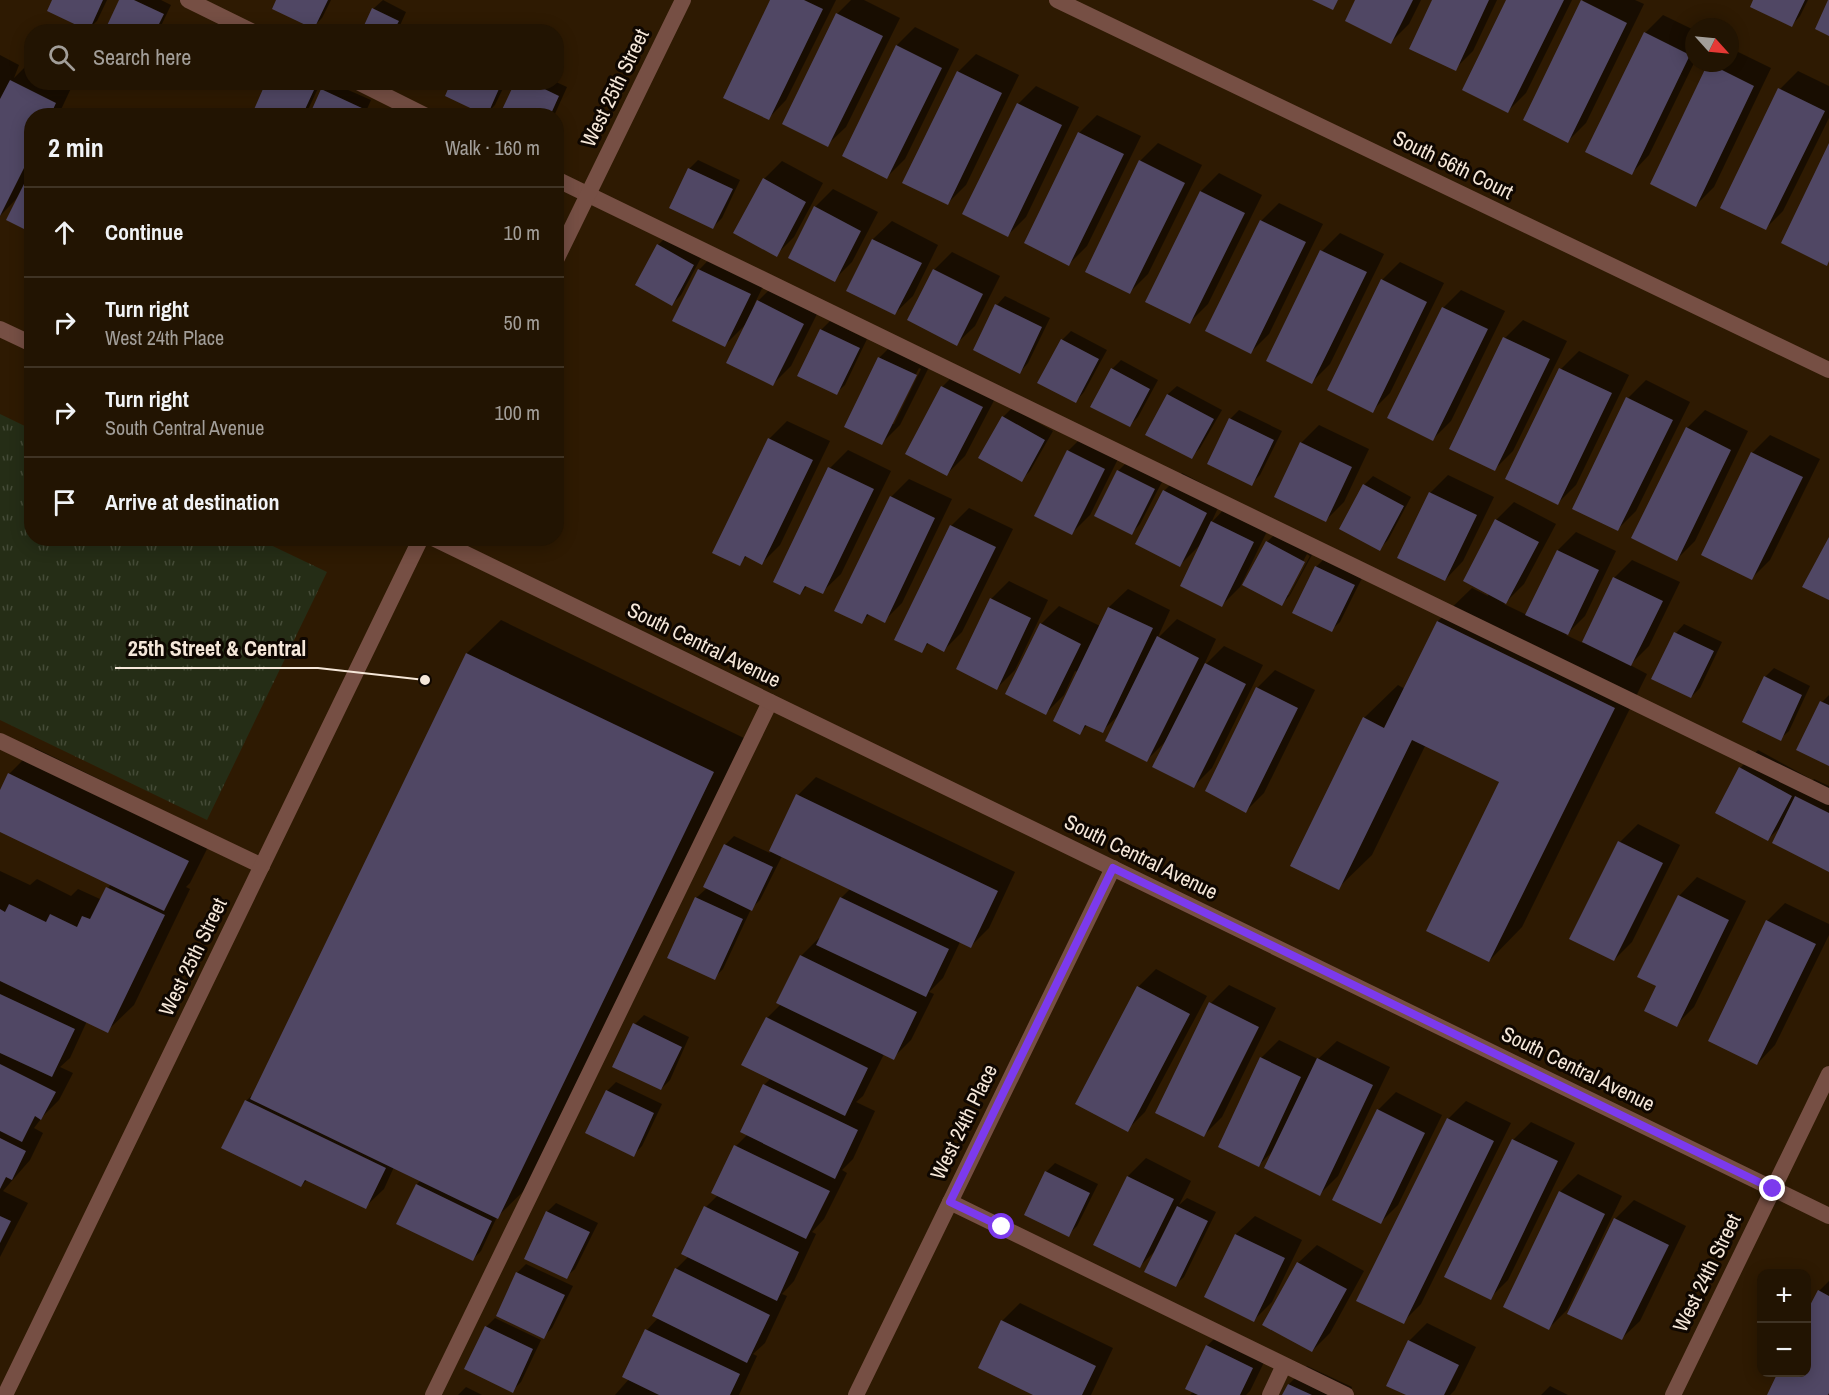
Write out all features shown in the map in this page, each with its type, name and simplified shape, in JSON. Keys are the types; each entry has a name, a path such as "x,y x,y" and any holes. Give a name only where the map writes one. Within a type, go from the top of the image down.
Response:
{"street":[{"path":"188,0 237,24"},
{"name":"West 25th Street","path":"564,244 683,0"},
{"name":"South 56th Court","path":"1057,0 1829,370"},
{"path":"374,90 410,108"},
{"path":"564,183 1829,797"},
{"path":"0,329 24,340"},
{"name":"West 25th Street","path":"5,1395 417,546"},
{"name":"South Central Avenue","path":"449,546 1829,1216"},
{"path":"433,1395 770,702"},
{"path":"0,741 262,866"},
{"name":"West 24th Place","path":"856,1395 1113,868"},
{"name":"West 24th Street","path":"1673,1395 1829,1074"},
{"path":"950,1202 1346,1395"},
{"path":"1270,1395 1284,1365"}],"green space":[{"path":"0,414 24,426 24,546 273,546 327,572 207,820 0,720"}],"building":[{"path":"52,0 103,0 92,24 74,24 47,11"},
{"path":"119,0 134,0 164,14 159,24 108,24"},
{"path":"276,0 328,0 316,24 304,24 272,9"},
{"path":"770,0 804,0 823,9 769,120 723,98"},
{"path":"1312,0 1338,0 1333,10"},
{"path":"1355,0 1413,0 1391,44 1345,21"},
{"path":"1432,0 1489,0 1456,71 1409,49"},
{"path":"1506,0 1564,0 1508,113 1462,90"},
{"path":"1581,0 1627,23 1568,143 1523,120"},
{"path":"1753,0 1805,0 1792,27 1750,7"},
{"path":"1829,0 1829,36 1815,29"},
{"path":"372,8 399,21 397,24 365,24"},
{"path":"836,13 883,36 828,147 782,124"},
{"path":"1644,32 1685,52 1685,65 1632,175 1585,152"},
{"path":"896,45 942,68 887,179 842,156"},
{"path":"957,71 1002,93 948,205 902,183"},
{"path":"1704,72 1726,72 1754,86 1696,207 1650,184"},
{"path":"10,80 24,87 24,90 30,90 56,103 54,108 24,108 24,168 0,216 0,99"},
{"path":"1778,88 1825,111 1766,230 1720,208"},
{"path":"262,90 314,90 306,108 255,108"},
{"path":"321,90 323,90 362,108 313,108"},
{"path":"448,90 498,90 491,108 470,108 445,96"},
{"path":"511,90 547,90 559,96 554,108 503,108"},
{"path":"1017,103 1062,125 1008,237 962,214"},
{"path":"1078,132 1124,154 1069,266 1024,243"},
{"path":"1829,143 1829,261 1827,266 1781,243"},
{"path":"1139,160 1185,183 1130,294 1085,272"},
{"path":"688,168 733,189 713,229 669,208"},
{"path":"763,178 806,202 777,257 733,233"},
{"path":"24,184 24,229 6,220"},
{"path":"1200,191 1245,213 1190,324 1145,302"},
{"path":"814,206 861,231 835,282 788,258"},
{"path":"1260,220 1306,242 1251,354 1205,331"},
{"path":"872,239 922,263 895,315 846,291"},
{"path":"657,244 694,265 672,306 635,285"},
{"path":"1320,250 1367,272 1312,384 1266,361"},
{"path":"698,269 751,294 725,347 672,321"},
{"path":"933,269 983,294 957,346 907,320"},
{"path":"1381,279 1427,302 1373,413 1327,390"},
{"path":"757,300 804,324 773,386 726,363"},
{"path":"995,304 1042,327 1020,374 973,350"},
{"path":"1442,307 1488,329 1433,441 1387,418"},
{"path":"820,329 860,348 837,395 797,376"},
{"path":"1503,337 1550,359 1495,471 1449,449"},
{"path":"1061,339 1099,359 1076,403 1037,383"},
{"path":"878,357 917,375 882,445 844,427"},
{"path":"1111,368 1150,389 1130,427 1090,407"},
{"path":"1559,368 1612,393 1558,505 1505,479"},
{"path":"941,386 983,407 947,476 905,454"},
{"path":"1167,394 1214,419 1192,459 1145,435"},
{"path":"1626,397 1673,420 1618,531 1572,509"},
{"path":"1002,416 1045,440 1022,482 978,458"},
{"path":"1229,418 1274,440 1252,486 1207,464"},
{"path":"1686,427 1731,450 1677,561 1631,538"},
{"path":"768,438 813,460 762,565 745,556 740,566 712,553"},
{"path":"1300,442 1352,467 1326,522 1274,497"},
{"path":"1067,450 1105,469 1072,535 1034,516"},
{"path":"1751,452 1803,477 1752,580 1701,555"},
{"path":"828,467 874,489 823,594 805,586 800,595 773,582"},
{"path":"1117,470 1155,489 1132,535 1094,516"},
{"path":"1363,484 1404,506 1380,551 1339,529"},
{"path":"1163,490 1207,513 1180,567 1135,544"},
{"path":"1429,492 1477,515 1445,581 1397,558"},
{"path":"890,496 935,518 885,623 867,614 862,624 834,611"},
{"path":"1495,519 1539,542 1506,604 1463,581"},
{"path":"1211,521 1254,542 1222,607 1180,586"},
{"path":"950,525 996,547 944,652 927,643 922,653 894,640"},
{"path":"1829,537 1829,600 1802,587"},
{"path":"1266,541 1305,562 1282,606 1242,585"},
{"path":"1557,550 1599,570 1568,635 1525,615"},
{"path":"1315,566 1355,585 1332,632 1292,613"},
{"path":"1613,577 1663,601 1631,666 1582,642"},
{"path":"990,598 1031,618 997,690 956,669"},
{"path":"1108,607 1153,628 1103,733 1085,725 1080,735 1053,721"},
{"path":"1437,621 1615,708 1489,962 1426,931 1499,782 1412,740 1339,890 1290,866 1363,717 1384,728"},
{"path":"1040,623 1081,644 1046,715 1005,694"},
{"path":"1674,632 1714,651 1691,698 1651,679"},
{"path":"1157,636 1199,658 1147,762 1105,741"},
{"path":"466,653 714,772 498,1219 250,1099"},
{"path":"1205,663 1246,684 1194,788 1152,767"},
{"path":"1764,676 1802,695 1781,741 1742,722"},
{"path":"1256,687 1298,708 1246,813 1205,791"},
{"path":"1820,701 1829,705 1829,766 1796,750"},
{"path":"1739,767 1792,796 1768,841 1715,813"},
{"path":"8,773 189,861 164,911 0,832 0,790"},
{"path":"796,794 998,891 971,948 769,851"},
{"path":"1795,796 1829,813 1829,872 1772,843"},
{"path":"1618,841 1663,863 1614,961 1569,939"},
{"path":"724,844 773,867 752,911 703,887"},
{"path":"106,887 165,915 108,1033 0,981 0,909 5,912 9,904 46,922 50,914 77,927 82,916 90,919"},
{"path":"1678,895 1729,920 1677,1027 1644,1011 1656,986 1637,977"},
{"path":"695,897 743,919 715,980 667,958"},
{"path":"840,897 949,949 926,997 816,945"},
{"path":"1766,920 1816,944 1757,1065 1708,1041"},
{"path":"800,955 917,1012 894,1060 776,1003"},
{"path":"1137,986 1190,1014 1128,1132 1075,1104"},
{"path":"0,994 75,1029 52,1077 0,1053"},
{"path":"1209,1002 1259,1027 1204,1137 1155,1113"},
{"path":"766,1017 868,1068 845,1116 741,1065"},
{"path":"633,1023 682,1047 661,1090 612,1067"},
{"path":"1260,1057 1301,1077 1259,1167 1218,1147"},
{"path":"1317,1058 1373,1085 1320,1196 1264,1168"},
{"path":"0,1064 56,1092 41,1120 35,1116 22,1142 0,1131"},
{"path":"763,1084 858,1130 835,1179 740,1132"},
{"path":"606,1090 654,1113 634,1157 585,1133"},
{"path":"245,1100 386,1168 366,1209 305,1180 301,1187 221,1148"},
{"path":"1377,1109 1425,1133 1381,1224 1332,1200"},
{"path":"1447,1118 1494,1141 1404,1324 1356,1301"},
{"path":"0,1138 26,1151 12,1180 6,1177 0,1189"},
{"path":"1512,1139 1558,1161 1491,1300 1444,1277"},
{"path":"734,1145 830,1191 806,1239 711,1193"},
{"path":"1045,1171 1090,1193 1069,1237 1024,1215"},
{"path":"1127,1176 1174,1199 1140,1268 1093,1245"},
{"path":"416,1184 492,1221 473,1261 396,1224"},
{"path":"1559,1191 1605,1214 1549,1330 1503,1307"},
{"path":"704,1206 799,1252 777,1301 681,1254"},
{"path":"1177,1206 1208,1221 1176,1287 1144,1272"},
{"path":"546,1211 590,1232 567,1279 524,1259"},
{"path":"0,1216 11,1221 0,1243"},
{"path":"1614,1218 1669,1245 1622,1340 1567,1314"},
{"path":"1235,1234 1285,1258 1254,1322 1204,1297"},
{"path":"1297,1262 1347,1289 1312,1352 1262,1325"},
{"path":"675,1268 770,1315 747,1363 652,1316"},
{"path":"516,1272 565,1295 544,1339 496,1316"},
{"path":"1818,1290 1829,1296 1829,1393 1828,1395 1767,1395 1776,1377 1811,1377 1811,1303"},
{"path":"1001,1320 1096,1366 1082,1395 1033,1395 978,1368"},
{"path":"485,1326 533,1349 513,1393 464,1369"},
{"path":"645,1329 740,1374 730,1395 659,1395 622,1377"},
{"path":"1408,1340 1459,1365 1444,1395 1406,1395 1386,1386"},
{"path":"1206,1345 1253,1368 1240,1395 1198,1395 1185,1389"},
{"path":"1288,1384 1312,1395 1282,1395"}],"place":[{"name":"25th Street & Central","path":"425,680"}],"route":[{"path":"1002,1227 950,1202 1113,868 1773,1189"}]}
